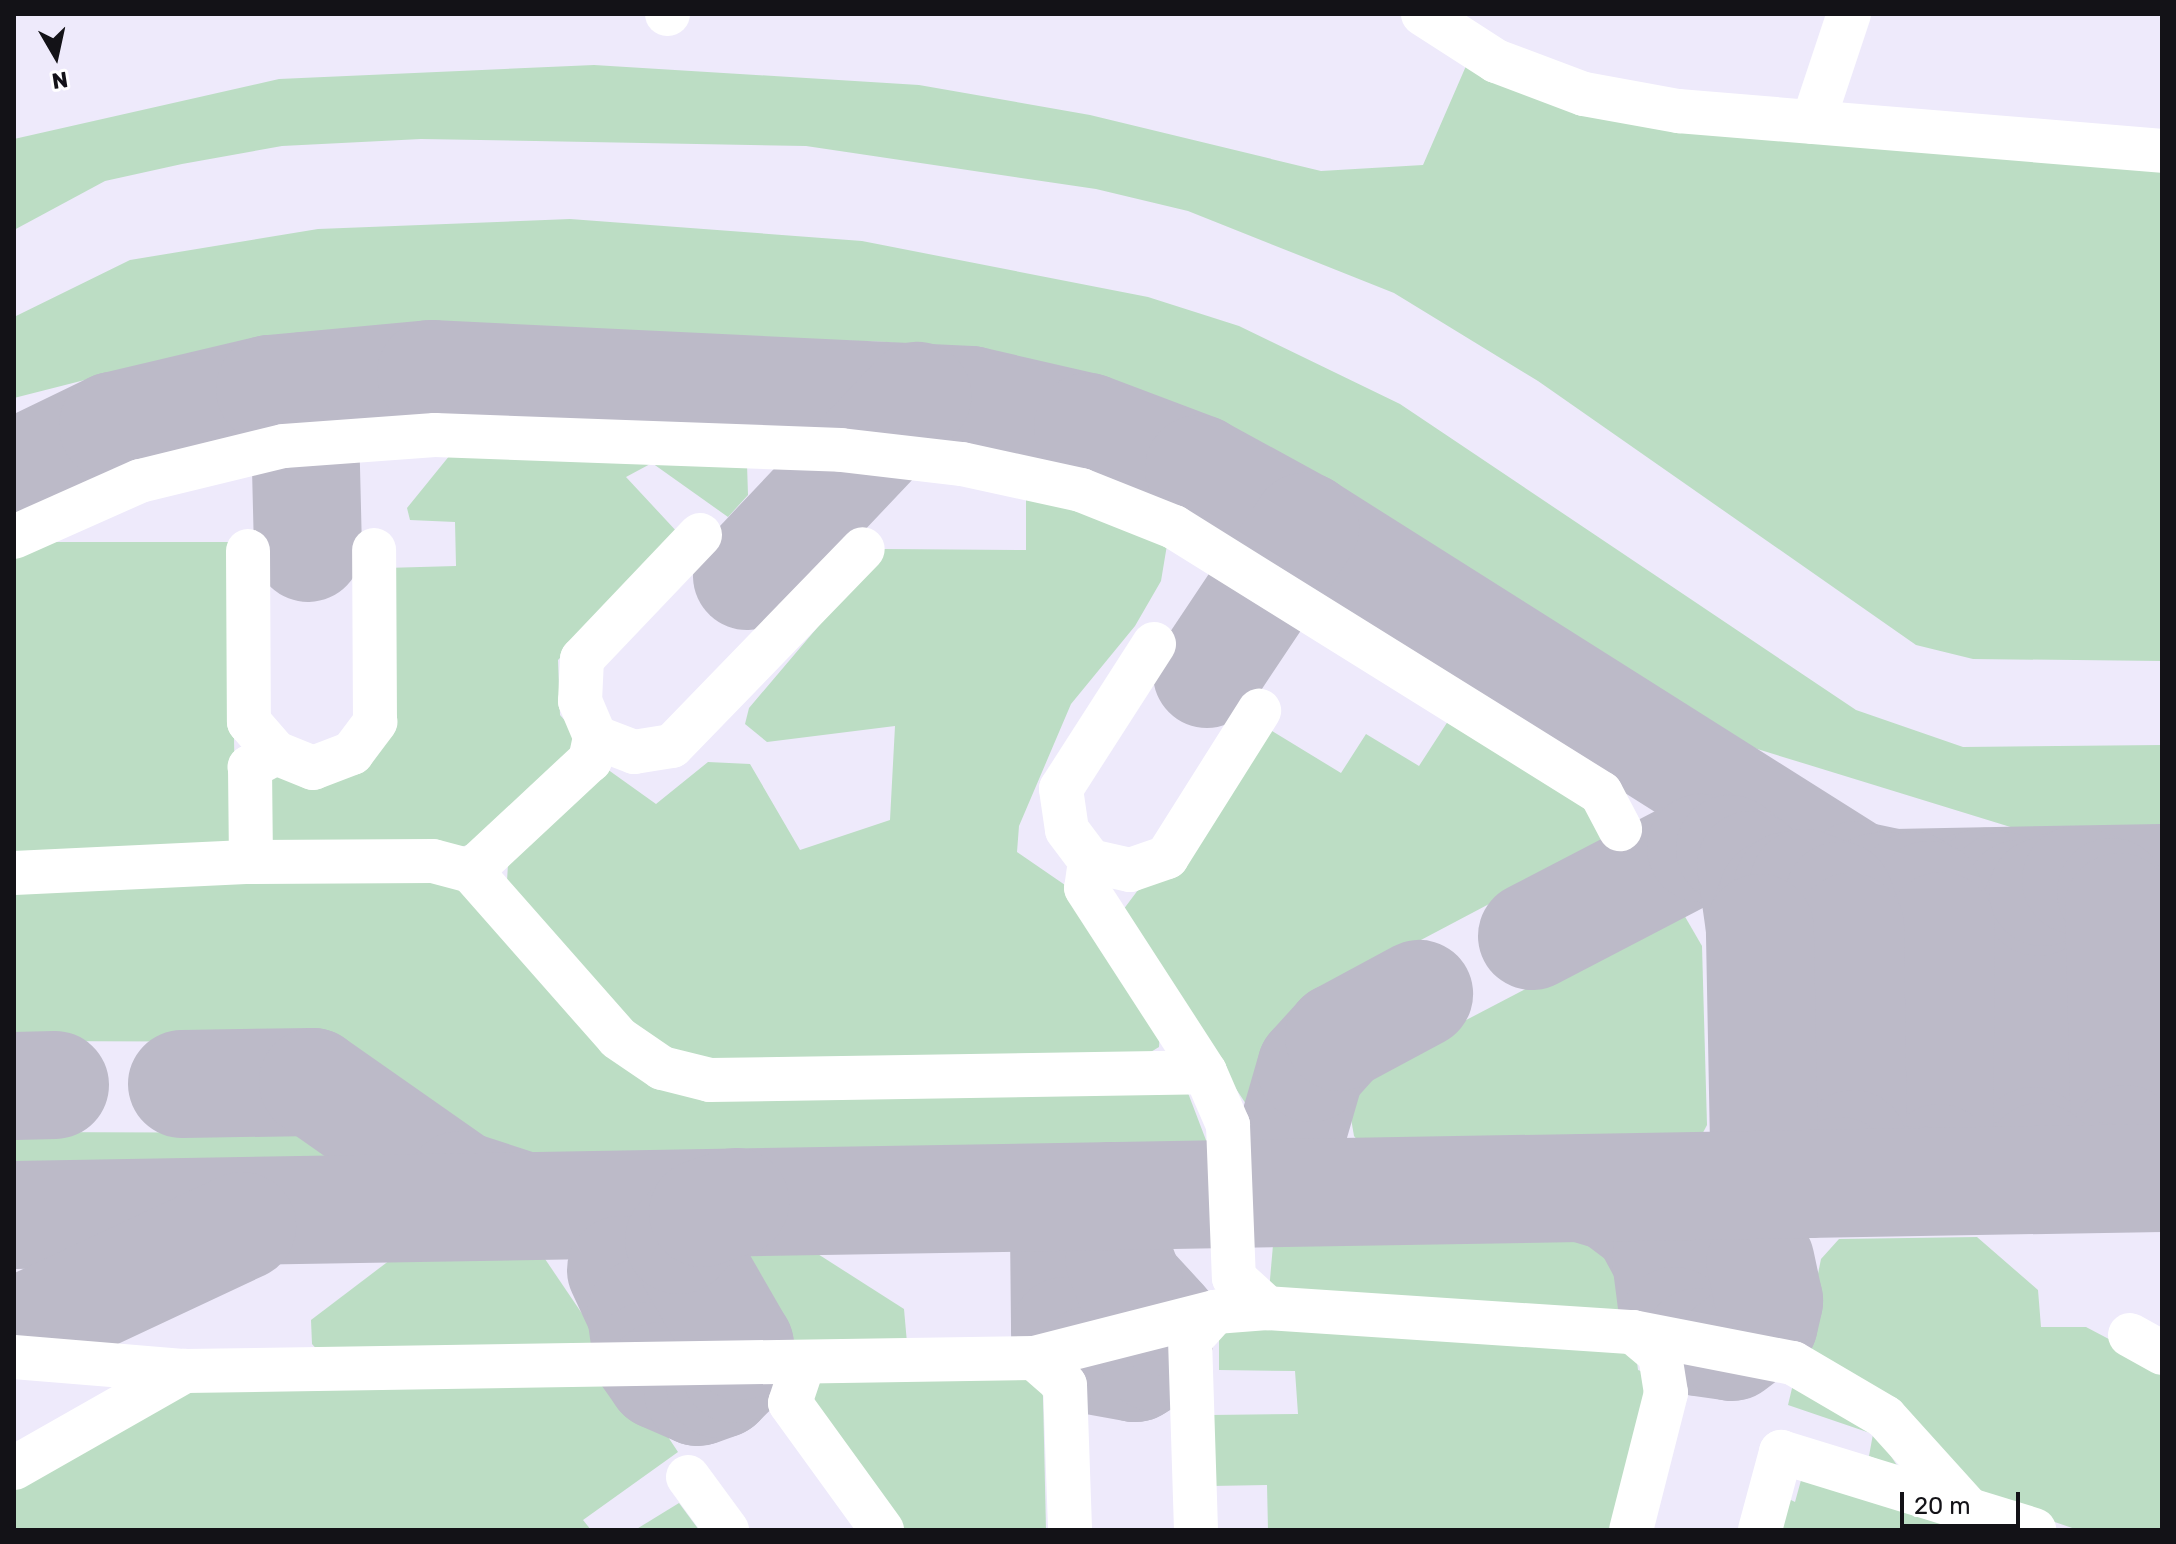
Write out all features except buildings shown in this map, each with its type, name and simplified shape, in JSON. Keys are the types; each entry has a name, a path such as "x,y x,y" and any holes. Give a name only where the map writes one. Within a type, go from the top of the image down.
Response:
{"lane":[{"path":"1423,14 1496,61 1584,94 1813,122 2162,151"},
{"path":"1813,122 1849,14"},
{"path":"14,537 140,481 284,446 435,435 841,450 962,464 1081,490 1174,527 1601,793 1620,829"},
{"path":"471,871 590,760 595,737 580,701 582,659 700,535"},
{"path":"595,737 634,752 672,746 863,549"},
{"path":"248,551 249,722 276,753 313,768 352,753 375,722 374,550"},
{"path":"1154,644 1061,789 1067,830 1090,861 1130,870 1167,857 1259,711"},
{"path":"251,862 250,767 276,753"},
{"path":"14,873 251,862 433,861 471,871 618,1038 662,1068 710,1080 1205,1072"},
{"path":"1090,861 1086,888 1205,1072 1228,1125 1234,1278 1267,1308"},
{"path":"14,1357 185,1371 803,1364 1034,1358 1215,1312 1267,1308 1633,1332 1793,1363 1885,1417 1968,1509"},
{"path":"1196,1530 1190,1340 1215,1312"},
{"path":"1631,1530 1666,1393 1660,1355 1633,1332"},
{"path":"1034,1358 1065,1385 1070,1530"},
{"path":"803,1364 790,1403 882,1530"},
{"path":"14,1468 185,1371"},
{"path":"1760,1530 1781,1452 2034,1530"},
{"path":"688,1477 727,1530"}],"green space":[{"path":"594,65 919,85 1090,115 1321,171 1423,165 1466,66 2162,167 2162,661 1973,659 1916,645 1538,381 1394,293 1188,211 1096,189 806,146 421,139 282,146 105,181 14,230 14,139 279,79"},
{"path":"570,219 862,241 1148,297 1239,326 1400,404 1856,710 1963,747 2162,745 2162,825 2017,829 1728,740 1297,465 1124,389 1006,359 887,342 380,326 187,354 14,398 14,317 130,260 318,229"},
{"path":"450,455 747,464 748,495 728,517 652,463 626,477 679,534 558,660 560,715 576,733 577,748 485,838 451,851 273,841 266,828 266,777 365,770 385,568 456,566 455,522 410,520 407,508"},
{"path":"1026,499 1074,505 1167,545 1161,581 1135,626 1071,704 1019,826 1017,852 1065,885 1160,1031 1159,1047 1144,1056 694,1061 631,1029 507,881 508,864 607,769 656,804 708,762 750,764 800,850 890,820 895,726 767,742 745,724 749,708 884,549 1026,550"},
{"path":"39,542 230,542 236,837 223,850 14,859 14,560"},
{"path":"1452,715 1591,808 1603,844 1313,997 1266,1050 1248,1107 1120,914 1262,725 1341,773 1366,734 1419,766"},
{"path":"430,878 469,893 616,1058 1188,1093 1209,1148 517,1164 330,1042 14,1041 14,888"},
{"path":"1680,908 1702,946 1707,1125 1698,1142 1364,1148 1354,1136 1347,1095 1365,1073"},
{"path":"14,1132 303,1133 352,1166 14,1171"},
{"path":"1977,1237 2038,1290 2041,1327 2086,1327 2162,1367 2162,1530 2078,1530 1991,1500 1803,1348 1821,1259 1839,1239"},
{"path":"1568,1239 1613,1246 1629,1319 1269,1291 1273,1245"},
{"path":"810,1249 904,1309 907,1343 789,1349 740,1283 738,1259 746,1250"},
{"path":"543,1256 606,1349 320,1353 312,1344 311,1320 390,1260"},
{"path":"1219,1319 1635,1346 1638,1370 1655,1376 1615,1530 1268,1530 1267,1485 1211,1486 1211,1415 1298,1414 1295,1371 1219,1370"},
{"path":"627,1375 678,1452 583,1520 591,1530 14,1530 14,1483 198,1387"},
{"path":"1036,1375 1043,1396 1046,1530 902,1530 807,1391 823,1376"},
{"path":"1793,1384 1869,1422 1898,1467 1869,1456 1873,1434 1788,1405"},
{"path":"1803,1473 1989,1530 1776,1530 1785,1497 1795,1502"},
{"path":"679,1503 699,1530 635,1530"}],"taxiway":[{"path":"14,474 113,426 270,389 431,374 970,400 1088,427 1199,469 1305,527 1856,875 1895,883 2162,878"},
{"path":"304,386 308,548"},
{"path":"747,576 917,396"},
{"path":"1207,674 1305,527"},
{"path":"1532,936 1701,848 1730,849 1751,865 1760,928 1773,894 1788,886 1804,883 1839,896 1850,927 1853,1144 1840,1171 1810,1184 1777,1173 1764,1144 1760,928"},
{"path":"2038,902 2043,892 2076,880 2111,892 2119,907 2125,1139 2098,1176 2064,1176 2040,1157"},
{"path":"1958,890 1985,882 2003,886 2019,894 2030,924 2033,1141 2007,1177 1967,1175"},
{"path":"1858,904 1877,887 1913,886 1929,895 1941,926 1939,1158 1918,1180 1900,1182 1883,1180 1861,1162"},
{"path":"1243,1194 1282,1168 1311,1068 1339,1037 1419,994"},
{"path":"182,1084 313,1082 460,1185 515,1203"},
{"path":"14,1086 55,1085"},
{"path":"14,1215 2162,1178"},
{"path":"1582,1188 1614,1198 1646,1222 1666,1259 1674,1321 1698,1342 1732,1347 1764,1323 1769,1301 1761,1262"},
{"path":"1110,1196 1074,1215 1064,1229 1065,1331 1091,1360 1135,1368 1154,1357 1164,1322 1129,1284 1120,1260"},
{"path":"621,1270 641,1313 647,1356 661,1376 698,1392 720,1384 735,1369 740,1346 679,1240 703,1213 735,1202"},
{"path":"33,1324 242,1226"}]}
